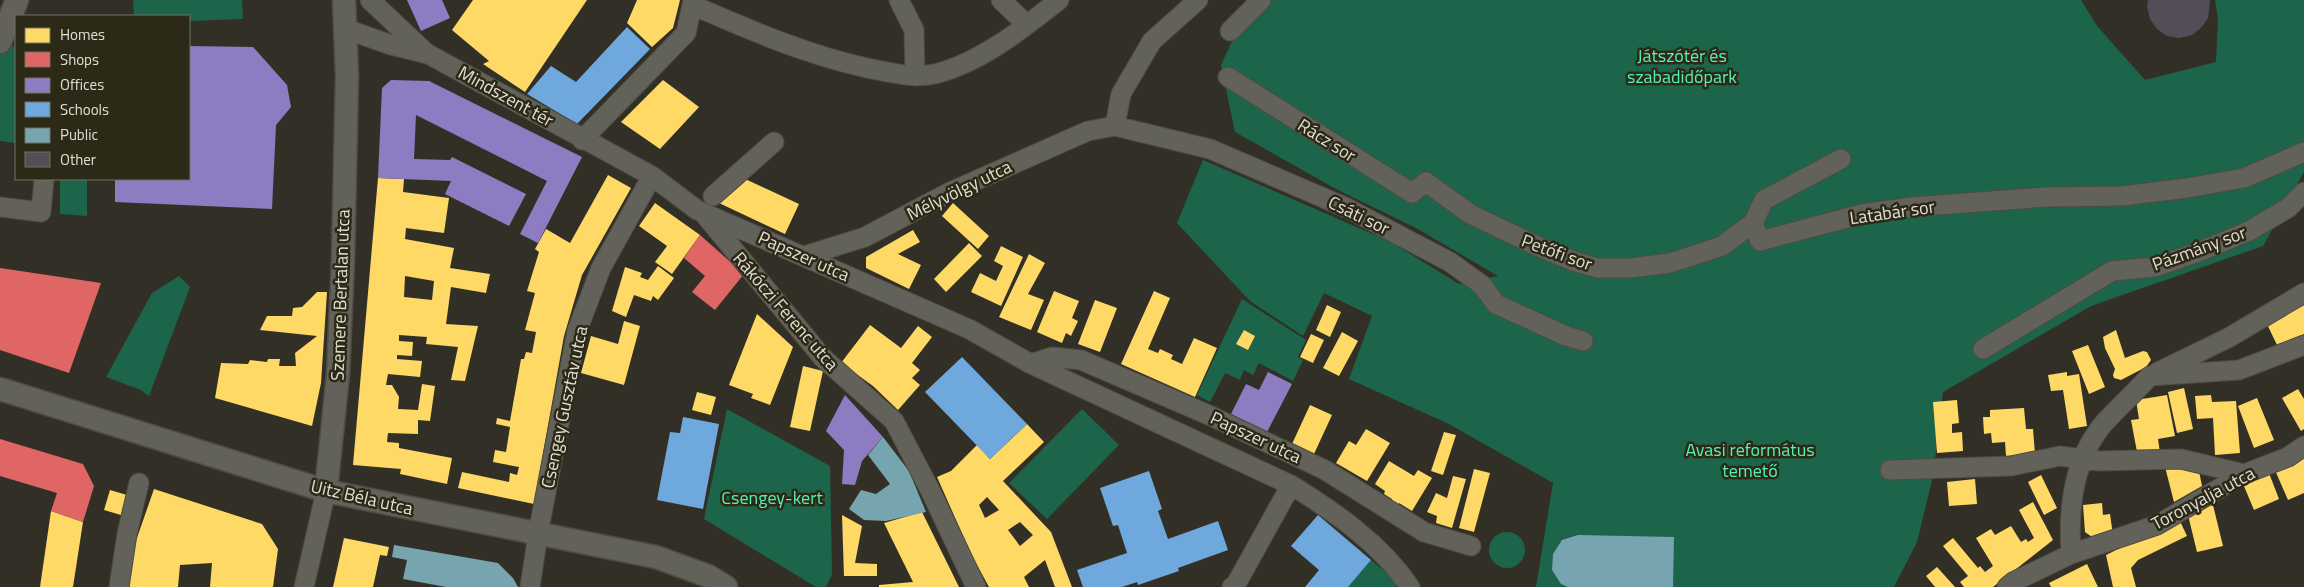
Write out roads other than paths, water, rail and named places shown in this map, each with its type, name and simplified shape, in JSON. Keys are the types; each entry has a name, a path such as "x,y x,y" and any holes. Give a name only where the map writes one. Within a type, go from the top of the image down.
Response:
{"street":[{"path":"0,42 12,22 17,0"},
{"name":"Szemere Bertalan utca","path":"304,587 326,491 338,374 347,84 344,0"},
{"name":"Mindszent tér","path":"370,0 428,54"},
{"path":"899,0 914,30 915,76"},
{"path":"1001,0 1027,25"},
{"path":"582,140 686,33 692,2 758,33 826,59 894,74 915,76 942,72 986,52 1027,25 1059,0"},
{"path":"1230,31 1261,0"},
{"path":"1115,126 1121,94 1152,41 1193,1"},
{"name":"Mindszent tér","path":"346,29 392,45 428,54 496,90 582,140"},
{"name":"Rácz sor","path":"1228,77 1412,193 1426,182"},
{"name":"Mélyvölgy utca","path":"804,256 865,237 950,192 1088,131 1115,126"},
{"name":"Csáti sor","path":"1115,126 1210,149 1347,208 1450,262 1482,284 1496,304 1566,336 1583,341"},
{"name":"Papszer utca","path":"582,140 652,176 702,213 969,329 1031,364 1291,485 1317,501 1367,539 1397,568 1410,587"},
{"path":"713,196 774,142"},
{"name":"Latabár sor","path":"1753,223 1760,241 1862,214 1911,207 2046,197 2122,196 2186,188 2244,178 2304,152"},
{"path":"1753,223 1764,200 1841,159"},
{"name":"Csengey Gusztáv utca","path":"530,587 538,534 577,331 601,268 652,176"},
{"path":"0,208 41,212 44,180"},
{"name":"Petőfi sor","path":"1426,182 1470,214 1499,229 1573,261 1597,268 1630,268 1670,262 1722,246 1753,223"},
{"name":"Pázmány sor","path":"1983,349 2112,271 2155,267 2233,238 2249,231 2288,208 2304,192"},
{"name":"Rákóczi Ferenc utca","path":"702,213 823,358 894,421 930,490 976,587"},
{"path":"2071,554 2069,516 2075,482 2082,458 2103,424 2150,376 2228,338 2304,293"},
{"path":"2150,376 2239,370 2304,345"},
{"name":"Papszer utca","path":"1031,364 1052,357 1081,360 1211,416 1325,470 1424,532 1471,546"},
{"name":"Uitz Béla utca","path":"0,389 326,491 656,556 708,576 726,587"},
{"name":"Toronyalja utca","path":"2007,587 2013,582 2071,554 2157,525 2244,474 2288,457 2304,446"},
{"path":"1890,470 2011,466 2060,456 2100,460 2181,459 2244,474"},
{"path":"119,587 127,534 139,483"},
{"path":"1232,587 1235,586 1291,485"}],"park label":[{"name":"Játszótér és szabadidőpark","path":"1682,65"},
{"name":"Avasi református temető","path":"1750,459"},
{"name":"Csengey-kert","path":"772,497"}]}
